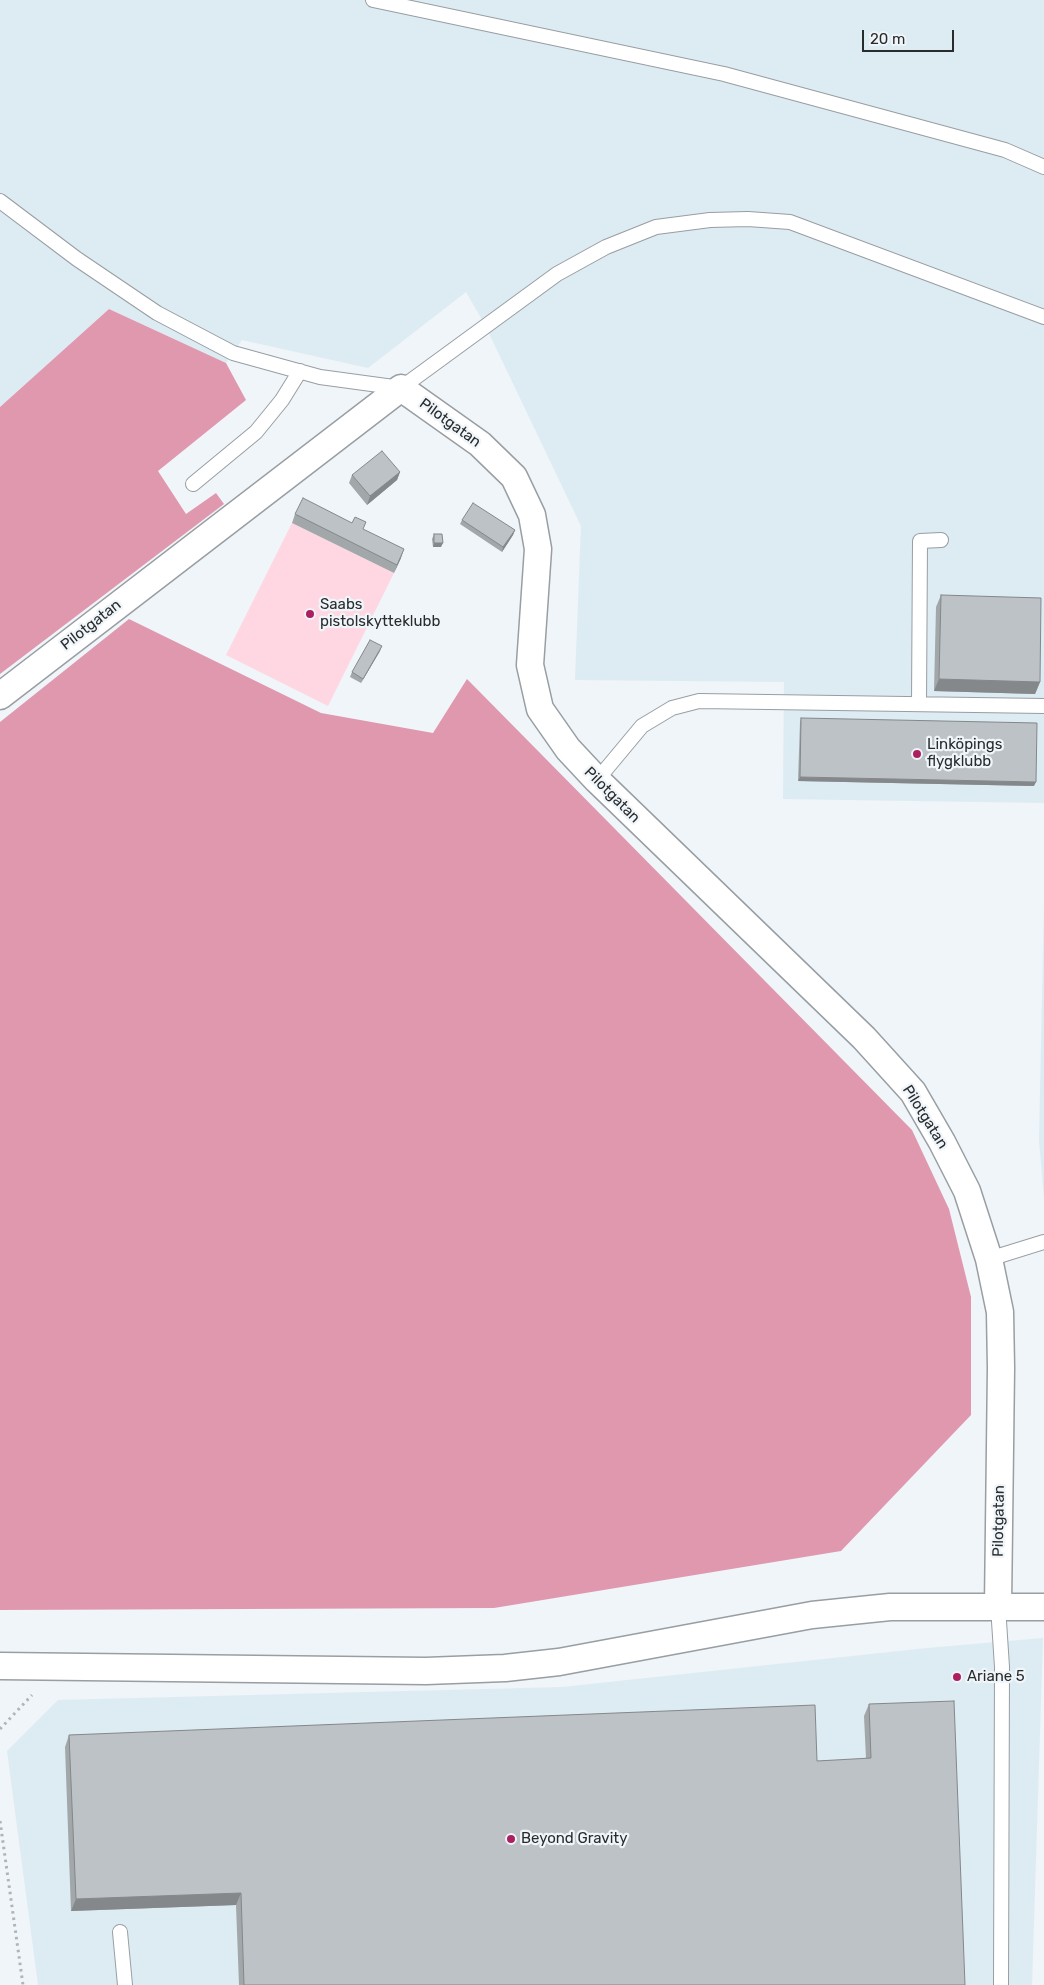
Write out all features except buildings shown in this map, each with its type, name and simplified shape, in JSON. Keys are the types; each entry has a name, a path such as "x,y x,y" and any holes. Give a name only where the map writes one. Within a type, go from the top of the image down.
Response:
{"street":[{"name":"Pilotgatan","path":"0,696 401,388 480,444 514,477 532,515 538,549 530,665 540,710 568,750 596,780 864,1038 913,1092 942,1142 967,1191 989,1259 1000,1312 998,1606"},
{"path":"0,1666 426,1671 505,1668 559,1662 812,1615 890,1607 1044,1606"}],"lane":[{"path":"373,0 724,74 1005,150 1044,167"},
{"path":"0,201 77,259 157,313 233,353 320,377 401,388 557,274 606,247 656,227 710,220 748,219 790,222 1044,318"},
{"path":"193,484 256,432 282,400 300,371"},
{"path":"919,704 920,541 940,540"},
{"path":"596,780 642,726 672,708 690,704 727,700 1044,706"},
{"path":"989,1259 1044,1242"},
{"path":"998,1606 1002,1667 1001,1985"},
{"path":"120,1932 125,1985"}],"path":[{"path":"0,1821 23,1985"}],"shaded area":[{"path":"0,0 1044,0 1044,803 783,799 784,682 575,680 581,526 485,325 466,292 368,368 242,340 226,363 109,309 0,407"},
{"path":"109,309 226,363 246,400 158,471 186,514 216,493 224,504 0,674 0,407"},
{"name":"Saabs pistolskytteklubb","path":"292,523 394,573 328,706 226,655"},
{"path":"129,619 321,713 433,733 467,679 912,1130 949,1209 971,1297 971,1415 841,1551 494,1608 0,1610 0,722"},
{"path":"1044,905 1044,1198 1039,1140"},
{"name":"Beyond Gravity","path":"1043,1638 1032,1985 38,1985 7,1751 58,1700 562,1687 927,1648"}],"place":[{"name":"Saabs pistolskytteklubb","path":"310,614"},
{"name":"Linköpings flygklubb","path":"917,754"},
{"name":"Ariane 5","path":"957,1677"},
{"name":"Beyond Gravity","path":"511,1839"}]}
